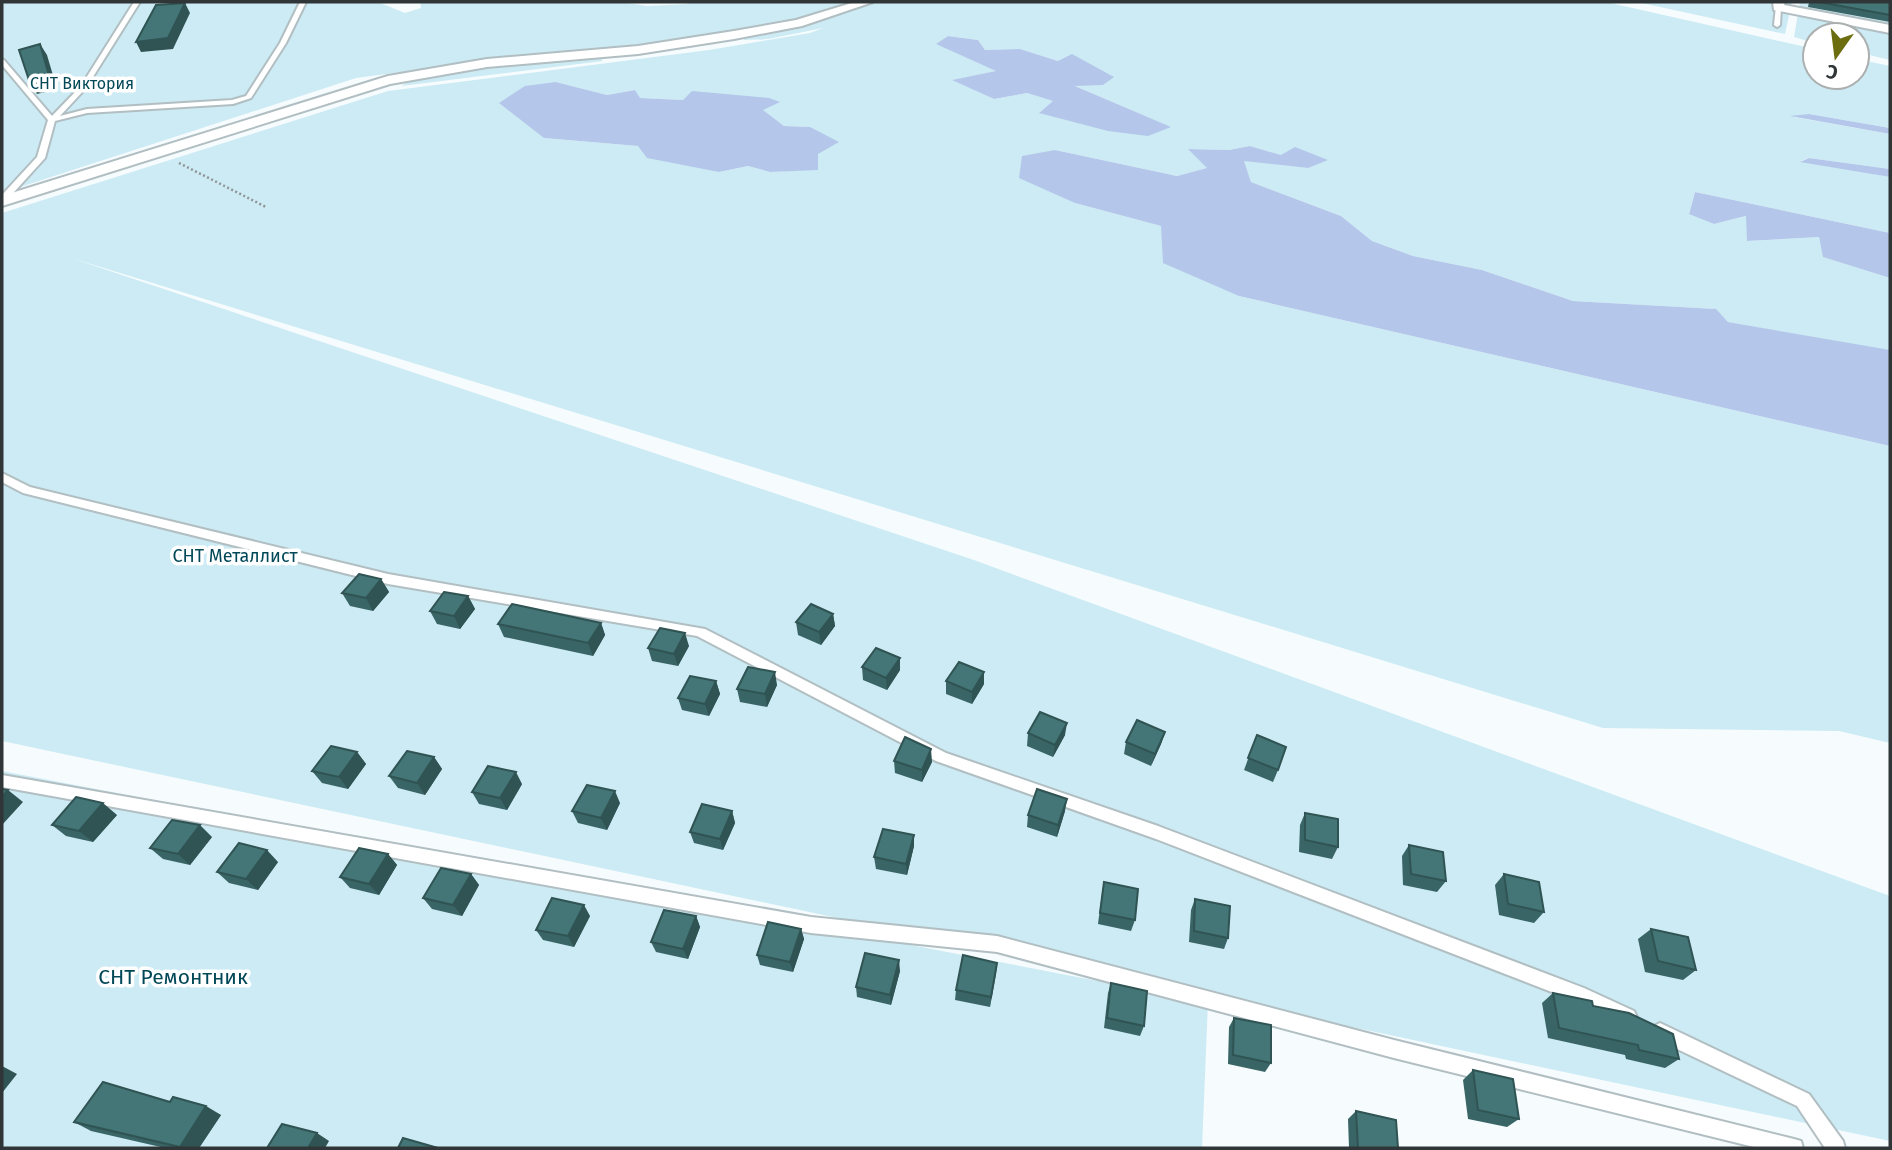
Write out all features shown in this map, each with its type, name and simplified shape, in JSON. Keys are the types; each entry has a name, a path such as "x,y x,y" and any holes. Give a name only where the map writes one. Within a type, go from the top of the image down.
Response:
{"street":[{"path":"2,201 388,80 487,63 639,50 734,35 798,23 867,2"},
{"path":"1779,4 1890,29"}],"lane":[{"path":"2,201 41,158 52,120 84,87 137,2"},
{"path":"52,120 87,111 233,102 249,97 283,43 303,2"},
{"path":"1777,25 1779,4"},
{"path":"2,61 52,120"},
{"path":"2,477 27,490 387,579 700,632 941,757 1158,833 1584,996 1803,1100 1836,1148"},
{"path":"2,781 811,925 997,944 1395,1049 1794,1148"}],"path":[{"path":"159,153 266,207"}],"green space":[{"name":"СНТ Виктория","path":"2,2 378,2 405,13 421,8 420,2 622,2 647,6 688,2 855,2 791,23 629,48 538,54 356,78 2,193"},
{"name":"СНТ Металлист","path":"875,2 1606,2 1801,46 1801,91 1871,91 1871,62 1890,66 1890,128 1809,114 1794,117 1890,134 1890,169 1809,158 1801,161 1890,177 1890,233 1695,192 1689,213 1714,224 1747,216 1748,241 1819,237 1824,257 1890,278 1888,351 1728,322 1715,309 1573,301 1482,270 1413,256 1372,241 1341,216 1251,182 1243,160 1308,168 1281,155 1250,146 1229,150 1189,149 1208,168 1177,176 1055,150 1075,203 1161,226 1239,296 1890,446 1890,743 1839,731 1603,728 71,258 974,560 1890,896 1890,1141 2,741 2,213 388,91 709,50 810,33 823,28 768,39 744,40 744,36 824,20","holes":["948,36 978,40 985,50 1020,49 1058,61 1073,85 1170,127 1040,112 1054,101 1027,93 994,99 954,80 997,71 937,44","556,82 607,95 635,90 639,98 683,100 762,110 784,126 810,127 818,154 818,169 770,172 748,166 719,172 638,146 544,138"]},
{"path":"1637,2 1792,2 1785,34"},
{"path":"1800,2 1890,2 1890,60 1871,55 1871,21 1801,21 1801,39 1794,37"},
{"path":"599,57 603,61 401,86 418,78 468,68"},
{"name":"СНТ Ремонтник","path":"2,771 1208,1002 1202,1148 2,1148"}],"water":[{"path":"948,36 978,40 985,50 1020,49 1058,61 1072,54 1114,77 1103,85 1075,86 1171,127 1148,136 1108,131 1039,113 1053,101 1027,93 994,99 952,80 996,71 936,44"},
{"path":"556,82 607,95 635,90 640,98 683,100 692,91 769,98 780,102 763,110 784,126 810,127 839,142 818,154 818,170 770,172 748,166 719,172 647,158 638,146 544,138 499,103 525,86"},
{"path":"1809,114 1890,128 1890,134 1790,116"},
{"path":"1250,146 1281,155 1295,147 1328,160 1308,168 1244,161 1251,182 1341,216 1372,241 1413,256 1482,270 1573,301 1716,309 1728,322 1890,350 1890,446 1239,296 1163,263 1161,226 1075,203 1019,178 1022,156 1055,150 1177,176 1207,168 1188,149 1229,150"},
{"path":"1809,158 1890,169 1890,177 1800,162"},
{"path":"1695,192 1890,233 1890,278 1823,257 1819,237 1747,241 1746,216 1714,224 1689,214"}],"building":[{"path":"1819,2 1890,2 1890,15"},
{"path":"185,3 168,38 136,42 156,5"},
{"path":"40,44 50,79 30,83 19,50"},
{"path":"359,574 381,579 366,598 342,593"},
{"path":"444,592 468,596 454,616 430,611"},
{"path":"512,604 601,623 588,643 498,624"},
{"path":"811,604 833,614 819,632 796,622"},
{"path":"660,628 685,633 674,654 648,648"},
{"path":"876,648 900,658 886,678 862,667"},
{"path":"959,662 984,672 972,692 946,681"},
{"path":"748,667 775,672 765,694 737,689"},
{"path":"690,676 716,681 705,704 678,698"},
{"path":"1040,712 1067,723 1055,745 1028,733"},
{"path":"1137,720 1165,732 1155,754 1126,742"},
{"path":"1257,735 1286,747 1278,770 1248,758"},
{"path":"905,737 931,749 922,770 894,761"},
{"path":"331,746 357,752 339,777 312,771"},
{"path":"407,751 434,757 417,783 389,776"},
{"path":"488,766 516,772 500,798 472,792"},
{"path":"587,785 615,791 601,818 572,811"},
{"path":"1037,789 1067,799 1058,825 1028,815"},
{"path":"76,797 103,803 79,831 52,825"},
{"path":"702,804 732,811 720,839 690,832"},
{"path":"1305,813 1338,819 1338,847 1305,840"},
{"path":"172,820 200,825 178,854 150,848"},
{"path":"883,829 914,835 906,864 874,857"},
{"path":"239,843 267,850 246,879 217,872"},
{"path":"1409,845 1443,852 1446,881 1411,874"},
{"path":"359,848 388,854 369,884 340,877"},
{"path":"441,868 471,874 453,905 423,898"},
{"path":"1504,874 1539,882 1544,912 1508,904"},
{"path":"1104,882 1138,889 1135,920 1100,913"},
{"path":"552,898 584,905 568,936 536,930"},
{"path":"1195,899 1230,906 1228,938 1194,931"},
{"path":"664,910 696,916 683,949 651,942"},
{"path":"768,922 801,929 790,962 757,955"},
{"path":"1651,929 1688,937 1696,970 1658,961"},
{"path":"865,953 899,960 890,995 856,987"},
{"path":"963,955 997,963 991,997 956,990"},
{"path":"1111,983 1147,991 1144,1026 1107,1018"},
{"path":"1553,993 1592,1001 1593,1006 1629,1013 1673,1034 1679,1059 1639,1050 1638,1045 1559,1028"},
{"path":"1234,1018 1271,1025 1271,1063 1233,1055"},
{"path":"1473,1070 1513,1079 1519,1119 1478,1110"},
{"path":"103,1082 170,1102 173,1097 206,1106 180,1147 74,1122"},
{"path":"1356,1111 1396,1120 1398,1148 1358,1148"},
{"path":"282,1124 317,1133 308,1148 267,1148"},
{"path":"403,1138 438,1148 398,1148"}]}
